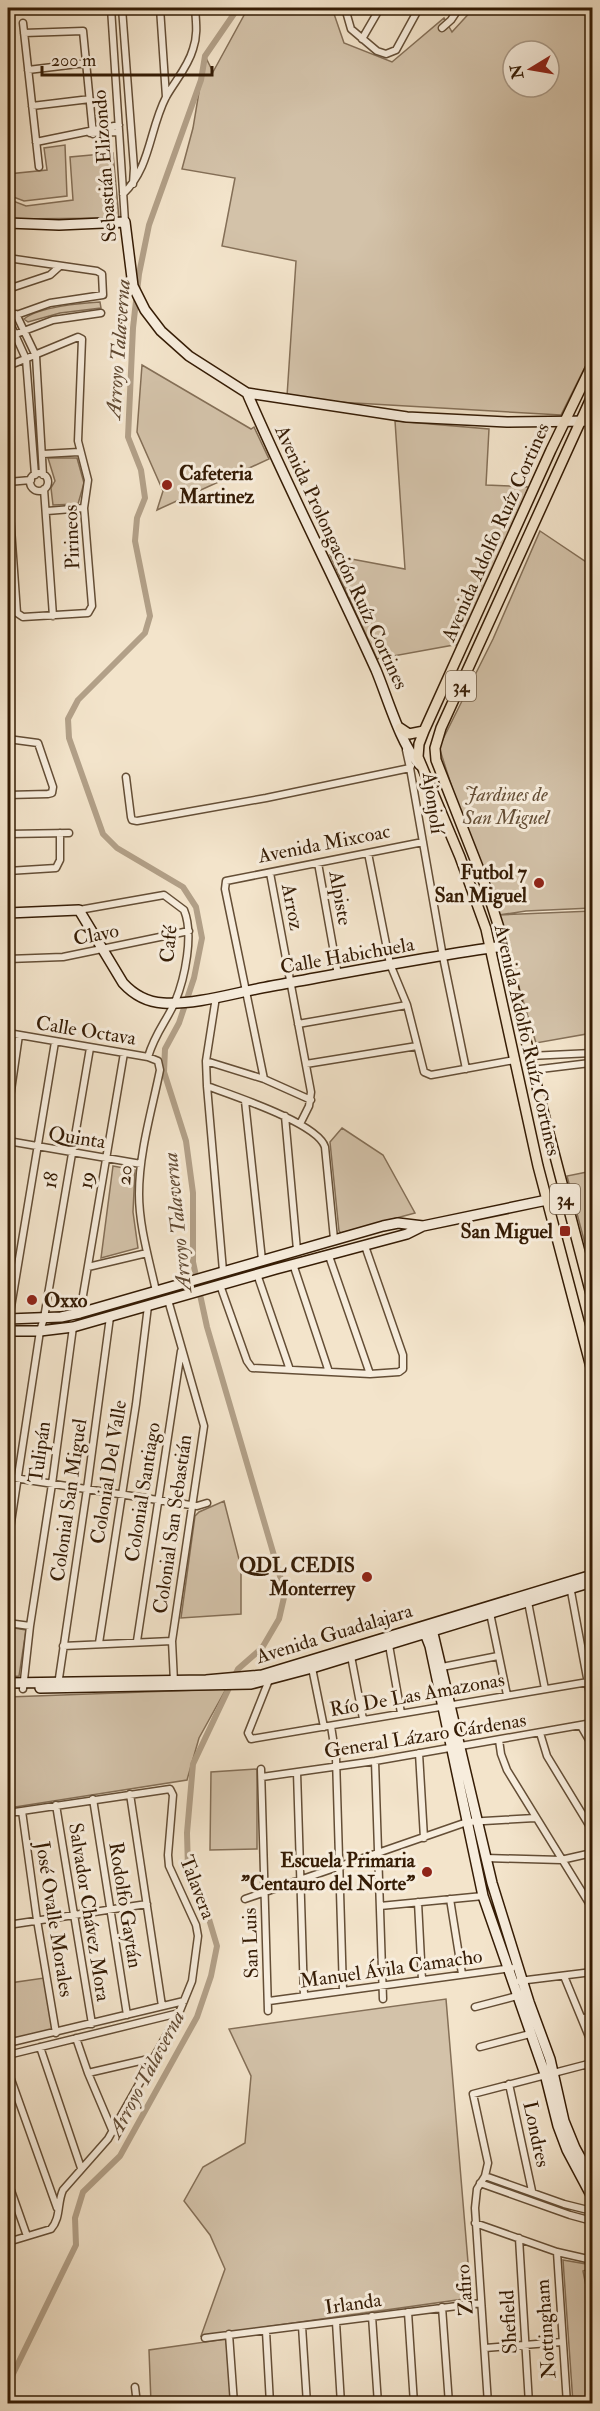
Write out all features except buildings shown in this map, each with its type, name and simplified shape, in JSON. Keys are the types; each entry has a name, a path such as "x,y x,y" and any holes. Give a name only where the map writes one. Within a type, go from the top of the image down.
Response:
{"main road":[{"name":"Avenida Adolfo Ruíz Cortines","path":"592,365 424,731 416,760 460,857 479,908 547,1200 592,1371"},
{"name":"Avenida Adolfo Ruíz Cortines","path":"592,396 437,738 435,748 440,772 487,890 503,946 532,1070 592,1298"},
{"path":"402,733 424,731"}],"street":[{"name":"Sebastián Elizondo","path":"111,8 125,222 133,286 153,322 170,340 197,363 247,393"},
{"path":"122,8 134,168 133,184"},
{"path":"160,8 166,97"},
{"path":"123,194 133,184 141,170 166,97 183,72 193,50 197,34 195,8"},
{"path":"345,8 351,29 383,54 391,54 396,50 419,8"},
{"path":"362,39 380,8"},
{"path":"442,28 452,20 459,8"},
{"path":"23,23 39,167"},
{"path":"24,33 81,29 92,132"},
{"path":"28,70 86,63"},
{"path":"32,106 90,99"},
{"path":"36,142 119,129"},
{"path":"8,223 58,225 125,222"},
{"path":"8,258 100,272 103,278 103,295 50,303 8,318 26,359 33,477 31,485 34,489 44,489"},
{"path":"8,289 50,275 60,267"},
{"path":"8,337 67,316 100,313"},
{"path":"16,314 36,356 43,475 48,482 44,489 53,616"},
{"name":"Pirineos","path":"8,366 78,337 82,339 78,421 79,452 88,480 84,508 91,611 84,615 23,618 17,614 8,484"},
{"path":"247,393 407,417 496,422 592,421"},
{"name":"Avenida Prolongación Ruíz Cortines","path":"247,393 286,482 376,670 402,733 416,760"},
{"path":"43,454 79,452"},
{"path":"8,484 43,475"},
{"path":"47,511 84,508"},
{"name":"Avenida Prolongación Ruíz Cortines","path":"402,733 416,760"},
{"path":"8,739 31,740 38,743 53,787 52,793 48,794 8,795"},
{"path":"126,777 131,817 137,821 266,798 416,760"},
{"name":"Ajonjolí","path":"416,760 423,842 466,1069"},
{"path":"8,871 56,868 60,860 60,833"},
{"path":"8,834 69,833"},
{"name":"Avenida Mixcoac","path":"246,991 225,889 226,881 423,842"},
{"path":"368,853 390,964 407,1005 422,1068 431,1075 514,1060"},
{"name":"Alpiste","path":"318,863 338,975"},
{"name":"Arroz","path":"270,873 311,1100"},
{"name":"Café","path":"79,910 160,895 166,896 184,910 189,931 176,1003"},
{"path":"8,913 79,910"},
{"name":"Calle Habichuela","path":"79,910 123,983 133,993 148,1001 176,1003 197,1000 390,964 503,946"},
{"name":"Clavo","path":"8,959 63,957 189,931"},
{"path":"246,991 264,1079"},
{"path":"216,997 206,1061 223,1271"},
{"path":"148,1057 155,1034 176,1003"},
{"path":"298,1024 407,1005"},
{"name":"Calle Octava","path":"8,1033 148,1057 158,1062"},
{"path":"8,1111 19,1035"},
{"path":"55,1042 8,1319 44,1318 80,1313 383,1226 398,1223 423,1226"},
{"path":"306,1064 417,1046"},
{"name":"18","path":"8,1542 40,1331 90,1048"},
{"name":"19","path":"80,1313 124,1053"},
{"path":"529,1056 591,1054 591,1064 532,1070"},
{"path":"206,1061 264,1079 311,1100 300,1124"},
{"name":"20","path":"156,1291 140,1212 141,1164 160,1070 158,1062"},
{"path":"207,1086 285,1116 321,1138 325,1147 334,1239"},
{"path":"245,1101 262,1260"},
{"path":"285,1116 297,1250"},
{"name":"Quinta","path":"8,1141 141,1164"},
{"path":"8,1331 40,1331 73,1327 407,1234 423,1226 547,1200"},
{"path":"383,1226 387,1239"},
{"path":"217,1286 247,1361 252,1368 393,1374 403,1369 403,1355 365,1246"},
{"path":"88,1267 147,1253"},
{"path":"328,1256 370,1374"},
{"path":"274,1257 276,1269"},
{"path":"293,1264 329,1372"},
{"path":"257,1274 290,1370"},
{"name":"Colonial San Sebastián","path":"168,1300 204,1426 172,1641 174,1683"},
{"name":"Colonial Del Valle","path":"99,1643 148,1306"},
{"name":"Colonial San Miguel","path":"58,1685 110,1317"},
{"name":"Tulipán","path":"23,1686 73,1327"},
{"name":"Colonial Santiago","path":"137,1641 181,1348"},
{"path":"8,1477 158,1501 197,1506 207,1503"},
{"name":"Avenida Guadalajara","path":"8,1689 23,1686 269,1680 389,1645 428,1628 528,1602 592,1575"},
{"name":"Avenida Guadalajara","path":"244,1682 570,1585 592,1582"},
{"path":"570,1585 592,1705"},
{"path":"528,1602 544,1689"},
{"path":"490,1613 507,1695"},
{"path":"8,1623 30,1626"},
{"path":"428,1628 442,1667 446,1705"},
{"path":"428,1628 456,1748 478,1821 486,1858 522,1981 550,2059 549,2073"},
{"path":"63,1646 172,1641"},
{"path":"389,1645 401,1713"},
{"path":"351,1656 363,1719"},
{"path":"442,1667 498,1656"},
{"path":"312,1668 336,1767 343,1991"},
{"name":"Río De Las Amazonas","path":"269,1680 248,1733 249,1738 588,1682"},
{"name":"Avenida Guadalajara","path":"8,1683 23,1686"},
{"name":"General Lázaro Cárdenas","path":"262,1777 456,1748 592,1723"},
{"path":"581,1726 592,1745"},
{"path":"540,1733 547,1756 592,1830"},
{"path":"499,1740 507,1770 592,1908"},
{"path":"456,1748 467,1822 483,1896 530,2034 549,2073 564,2121 592,2179"},
{"path":"419,1753 424,1838"},
{"path":"375,1761 383,1999"},
{"name":"San Luis","path":"261,1769 268,2011"},
{"path":"297,1772 304,1996"},
{"name":"Talavera","path":"27,2236 51,2229 58,2217 57,2208 63,2190 81,2168 102,2149 113,2132 184,2001 196,1965 198,1936 196,1925 169,1866 171,1790 130,1794"},
{"path":"8,1813 130,1794 162,2006"},
{"name":"Rodolfo Gaytán","path":"93,1799 127,2015"},
{"name":"Salvador Chávez Mora","path":"56,1805 92,2024"},
{"name":"José Ovalle Morales","path":"22,1811 56,2032"},
{"path":"246,1899 467,1822 536,1818"},
{"path":"486,1858 561,1860 592,1853"},
{"path":"380,1906 483,1896"},
{"path":"450,1899 462,1974"},
{"path":"418,1902 422,1980"},
{"path":"8,1925 147,1904"},
{"name":"Manuel Ávila Camacho","path":"269,2001 518,1967"},
{"path":"512,1982 592,1972"},
{"path":"564,1976 592,2044"},
{"path":"475,2007 517,1996"},
{"path":"8,2043 184,2001"},
{"path":"8,2055 178,2013"},
{"path":"583,2018 592,2017"},
{"path":"480,2047 530,2034"},
{"path":"76,2038 113,2132"},
{"path":"40,2047 81,2168"},
{"path":"88,2073 153,2058"},
{"path":"592,2076 591,2063 473,2094 488,2163 485,2176 564,2204 592,2211"},
{"path":"8,2071 57,2208"},
{"name":"Londres","path":"509,2084 532,2191"},
{"path":"586,2168 592,2197"},
{"name":"Zafiro","path":"485,2176 475,2198 488,2403"},
{"path":"8,2182 27,2236 8,2241"},
{"path":"480,2183 592,2221"},
{"path":"476,2223 557,2252 592,2260"},
{"name":"Shefield","path":"519,2238 529,2403"},
{"name":"Nottingham","path":"557,2252 567,2403"},
{"name":"Irlanda","path":"205,2338 481,2303"},
{"path":"442,2307 449,2403"},
{"path":"408,2312 414,2403"},
{"path":"372,2316 378,2403"},
{"path":"336,2322 341,2403"},
{"path":"302,2326 307,2403"},
{"path":"266,2331 270,2403"},
{"path":"229,2334 234,2403"},
{"path":"485,2348 562,2342"},
{"path":"135,2387 137,2403"}],"green space":[{"path":"248,8 332,8 344,43 392,62 444,18 452,32 474,8 587,8 592,64 592,353 561,415 320,401 287,396 296,261 222,246 235,178 182,169 193,128 205,56 213,72"},
{"path":"65,145 67,196 24,201 8,195 8,174 47,170 44,148"},
{"path":"113,153 119,218 8,219 8,199 26,206 73,200 70,157"},
{"path":"100,302 101,308 60,313 28,322 24,319 40,311"},
{"path":"142,365 251,429 254,427 269,459 157,510 163,491 137,432"},
{"path":"395,421 489,429 486,485 529,487 459,644 377,659 330,555 405,569"},
{"path":"48,458 77,458 84,483 78,504 53,505 51,488 55,481"},
{"name":"Jardines de San Miguel","path":"540,531 592,566 592,908 526,911 499,915 592,911 592,1033 536,1043 497,915 474,856 439,747 493,639"},
{"path":"342,1128 383,1155 415,1213 341,1233 339,1231 330,1142"},
{"path":"113,1166 135,1170 133,1212 138,1248 101,1258"},
{"path":"592,1171 592,1270 567,1176"},
{"path":"224,1501 241,1567 241,1614 181,1618 195,1516"},
{"path":"8,1627 26,1630 19,1676 8,1677"},
{"path":"226,1689 199,1738 187,1780 15,1807 10,1803 8,1697"},
{"path":"257,1769 257,1849 210,1850 211,1772"},
{"path":"44,1978 52,2030 8,2040 8,1997 12,1995 10,1983"},
{"path":"446,1999 471,2298 201,2336 225,2269 210,2235 184,2201 203,2167 245,2143 251,2076 229,2029"},
{"path":"563,2260 592,2265 592,2268 583,2271 592,2316 592,2403 573,2403"},
{"path":"226,2339 231,2403 151,2403 149,2350"}],"waterway":[{"name":"Arroyo Talaverna","path":"8,2384 76,2245 75,2218 83,2192 120,2156 197,2017 211,1976 217,1946 206,1909 188,1869 187,1833 193,1764 238,1669 262,1648 279,1619 285,1593 207,1327 193,1262 193,1193 186,1141 164,1072 165,1049 179,1023 194,978 202,938 196,907 183,887 117,848 103,834 69,738 68,719 78,700 145,633 150,616 135,541 137,518 145,498 141,470 128,437 133,328 139,274 149,225 201,80 205,56 238,8"}],"place":[{"name":"Cafeteria Martinez","path":"167,485"},
{"name":"Futbol 7 San Miguel","path":"539,883"},
{"name":"San Miguel","path":"565,1231"},
{"name":"Oxxo","path":"32,1300"},
{"name":"QDL CEDIS Monterrey","path":"367,1577"},
{"name":"Escuela Primaria \"Centauro del Norte\"","path":"427,1872"}]}
